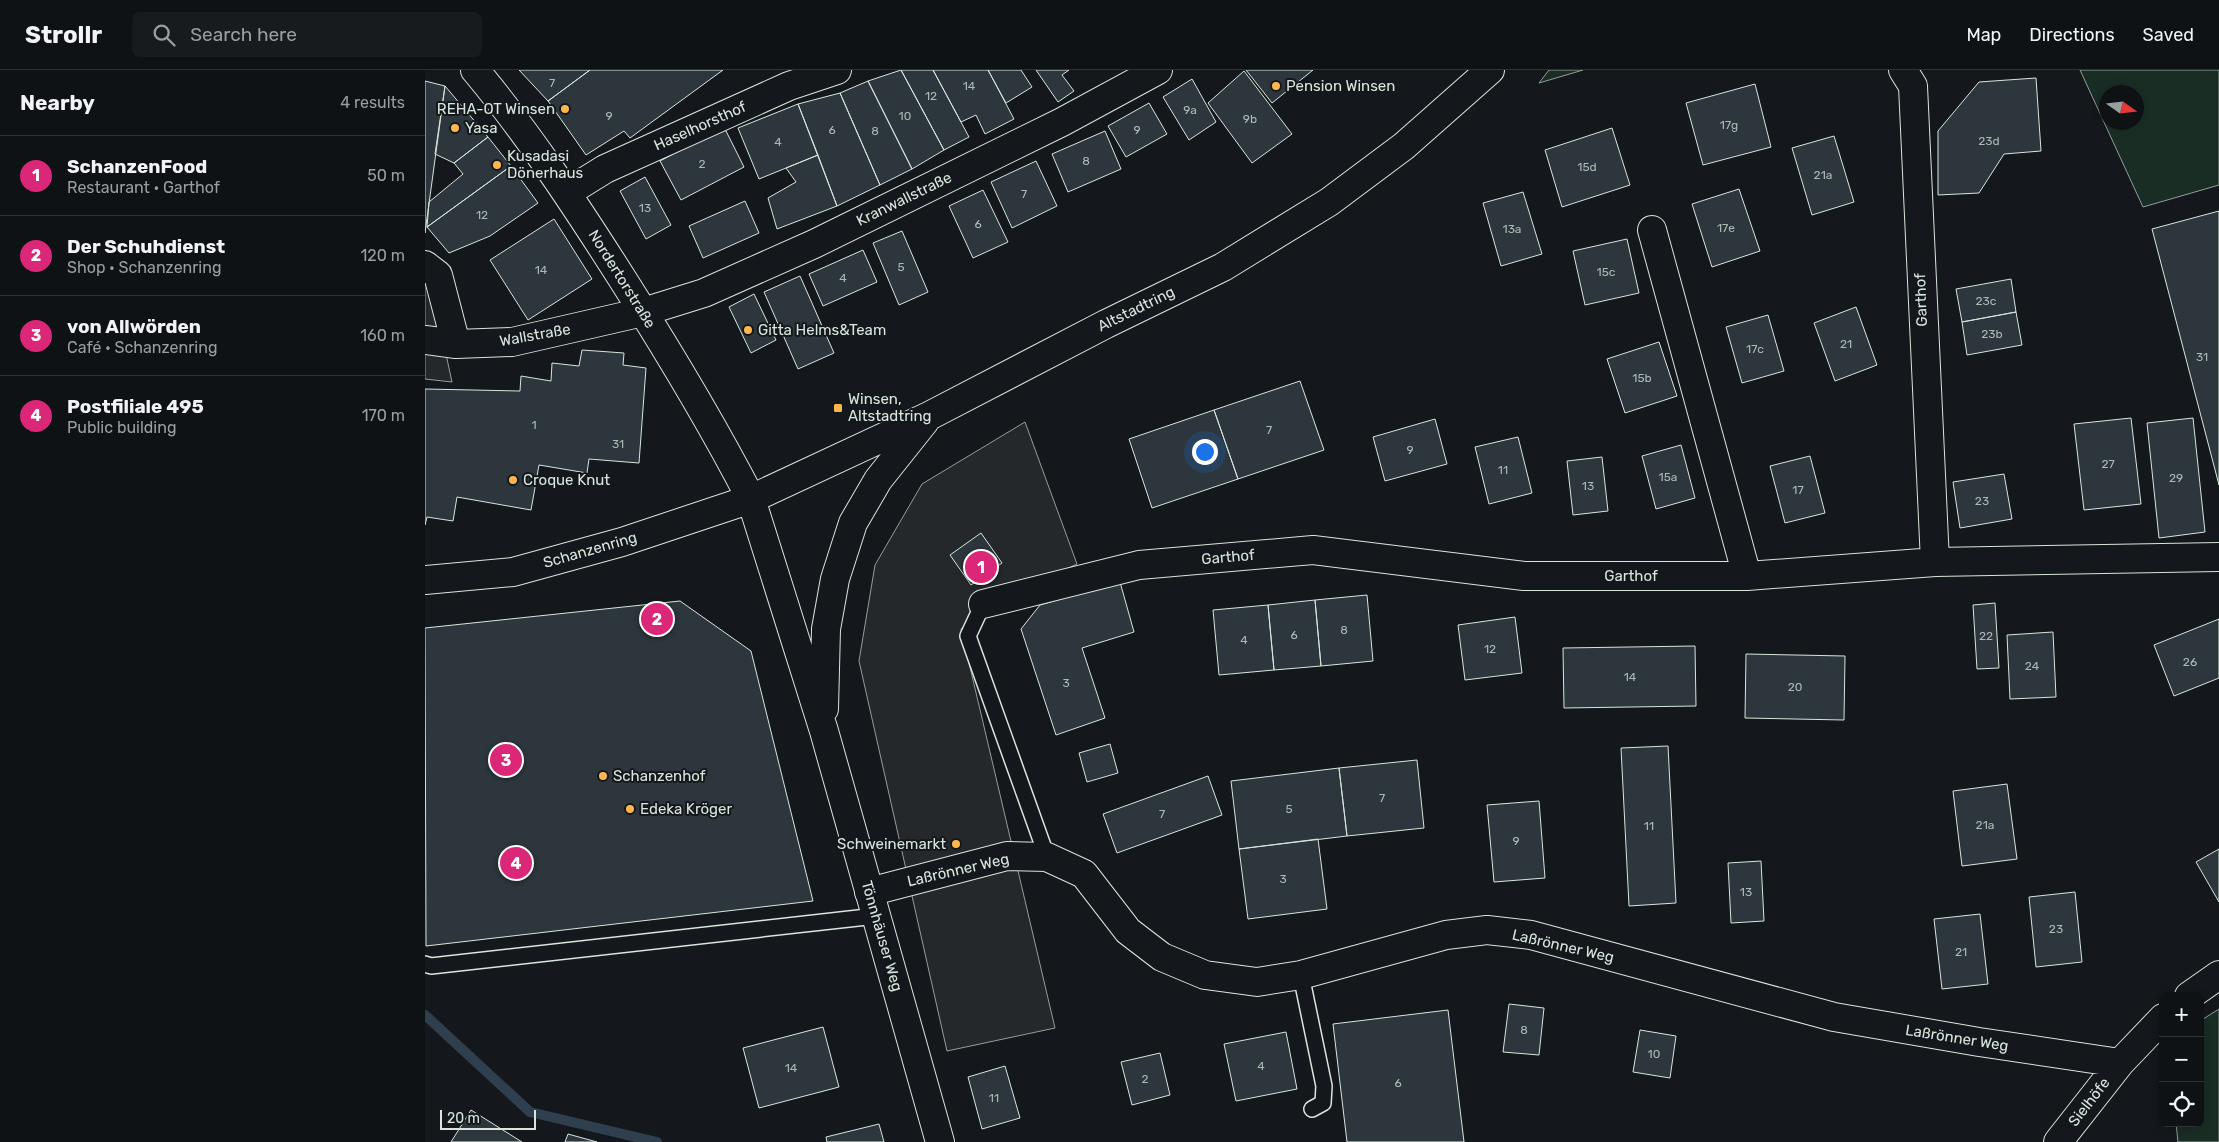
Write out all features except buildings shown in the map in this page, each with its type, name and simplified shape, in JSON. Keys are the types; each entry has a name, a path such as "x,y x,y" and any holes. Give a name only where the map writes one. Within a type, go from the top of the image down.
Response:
{"street":[{"name":"Nordertorstraße","path":"475,70 513,116 568,192 714,427 751,499"},
{"name":"Haselhorsthof","path":"568,192 605,169 789,86 837,70"},
{"name":"Kranwallstraße","path":"643,312 704,293 814,244 1062,122 1158,70"},
{"name":"Altstadtring","path":"751,499 929,416 1105,324 1223,267 1329,202 1404,146 1490,70"},
{"name":"Garthof","path":"1903,70 1913,86 1935,562"},
{"path":"1652,230 1747,576"},
{"path":"425,265 438,275 456,344"},
{"name":"Wallstraße","path":"425,340 456,344 512,342 643,312"},
{"name":"Tönnhäuser Weg","path":"824,731 827,629 835,579 853,523 878,480 929,416"},
{"name":"Tönnhäuser Weg","path":"751,499 824,731 940,1142"},
{"name":"Schanzenring","path":"425,580 513,572 622,542 751,499"},
{"name":"Garthof","path":"983,604 1139,566 1313,550 1524,576 1747,576 1935,562 2219,557"},
{"name":"Laßrönner Weg","path":"873,904 1007,856 1047,857 1084,874 1129,930 1163,958 1205,975 1257,982 1301,975 1446,935 1487,930 1531,936 1834,1017 1979,1042 2120,1063"},
{"path":"2195,992 2219,975"},
{"path":"2120,1063 2159,1022"},
{"name":"Sielhöfe","path":"2058,1142 2120,1063"}],"lane":[{"name":"Garthof","path":"983,604 968,636 1047,857"},
{"path":"425,964 431,966 873,904"},
{"path":"1301,975 1324,1086 1323,1103 1312,1109"}],"green space":[{"path":"1549,70 1583,70 1539,83"},
{"path":"2080,70 2219,70 2219,185 2143,207 2108,130 2144,130 2144,85 2099,85 2099,111"},
{"path":"2219,1009 2219,1142 2178,1142 2176,1127 2204,1127 2204,1018"}],"shaded area":[{"path":"425,276 429,276 452,382 425,379"},
{"name":"Schweinemarkt","path":"1025,422 1077,564 1000,600 961,629 1055,1028 947,1051 859,661 875,565 922,484"}],"waterway":[{"path":"425,1015 530,1112 657,1142"}],"place":[{"name":"Pension Winsen","path":"1276,86"},
{"name":"REHA-OT Winsen","path":"565,109"},
{"name":"Yasa","path":"455,128"},
{"name":"Kusadasi Dönerhaus","path":"497,165"},
{"name":"Gitta Helms&Team","path":"748,330"},
{"name":"Winsen, Altstadtring","path":"838,408"},
{"name":"Croque Knut","path":"513,480"},
{"name":"SchanzenFood","path":"981,567"},
{"name":"Der Schuhdienst","path":"657,619"},
{"name":"von Allwörden","path":"506,760"},
{"name":"Schanzenhof","path":"603,776"},
{"name":"Edeka Kröger","path":"630,809"},
{"name":"Schweinemarkt","path":"956,844"},
{"name":"Postfiliale 495","path":"516,863"}]}
